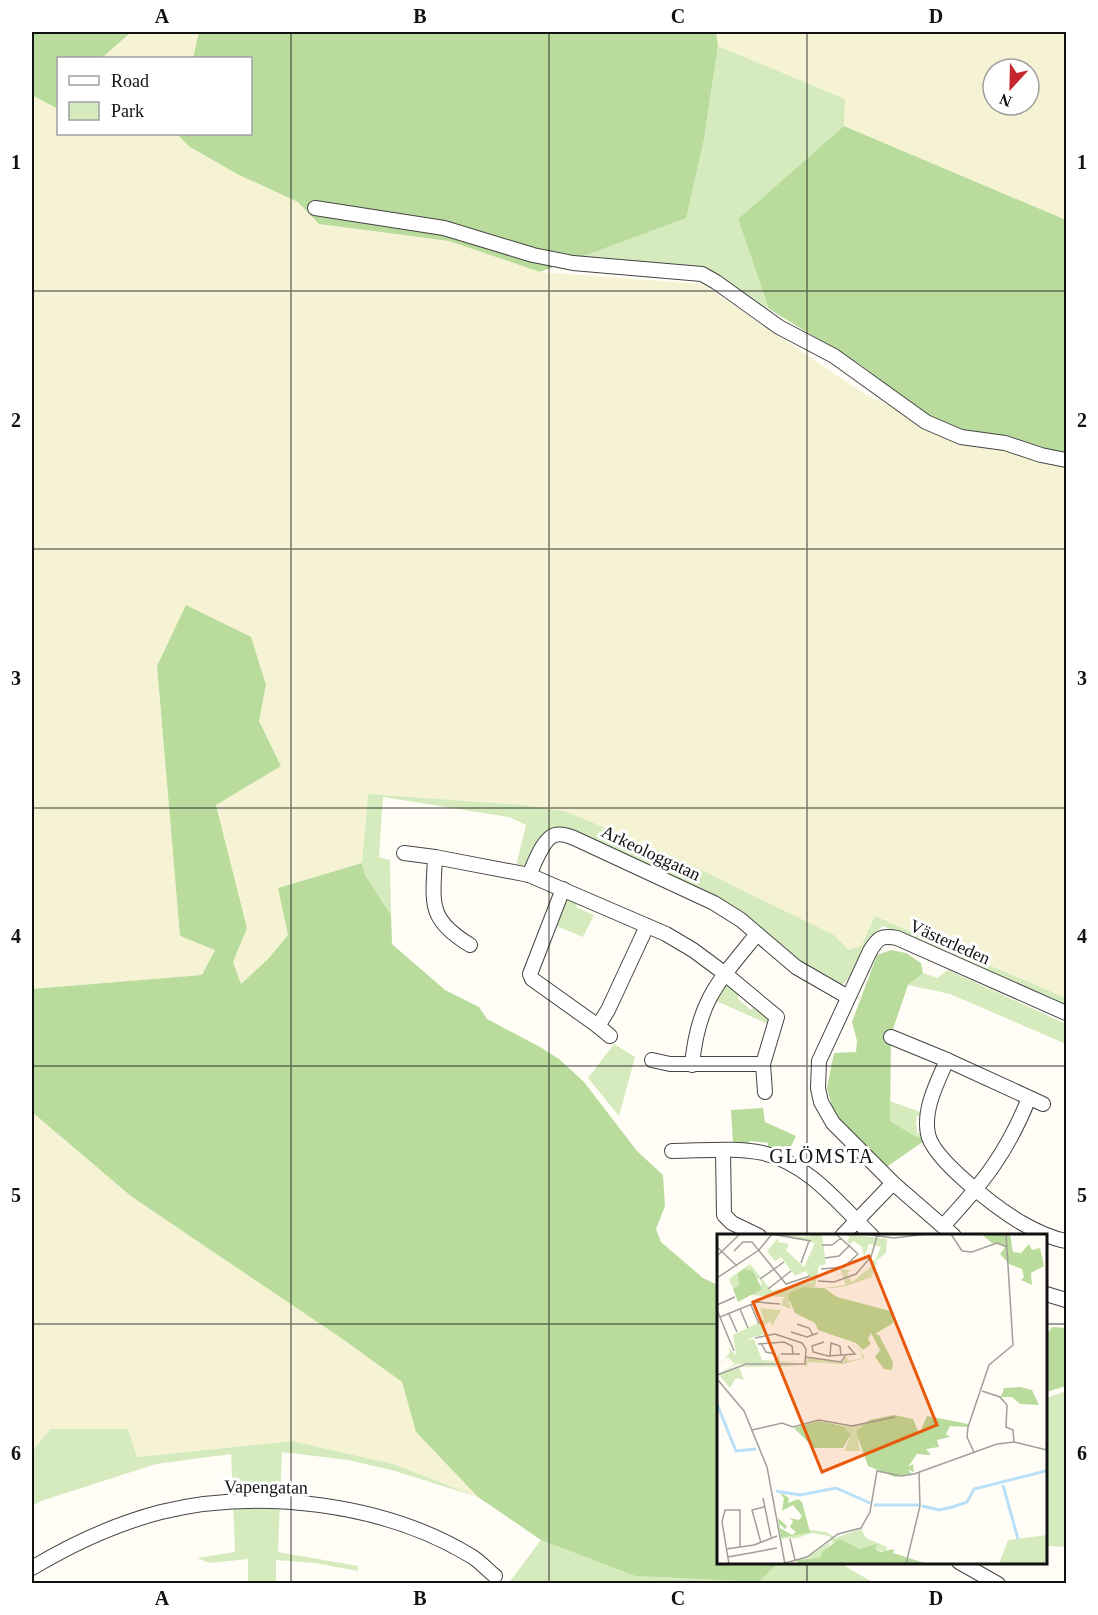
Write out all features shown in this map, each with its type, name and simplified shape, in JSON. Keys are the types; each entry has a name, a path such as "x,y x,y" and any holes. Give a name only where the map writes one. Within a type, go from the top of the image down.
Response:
{"street":[{"path":"315,208 444,228 533,255 573,263 702,274 779,327 834,356 926,422 961,437 1005,443 1041,455 1066,460"},
{"name":"Arkeologgatan","path":"529,875 547,841 556,834 565,835 701,896 729,912 796,967 848,997"},
{"path":"404,852 529,875 647,926 693,950 777,1017 763,1064 765,1092"},
{"path":"435,857 434,902 438,916 448,930 470,945"},
{"path":"563,889 530,974 532,979 610,1036"},
{"path":"598,1026 608,1010 647,926"},
{"path":"692,1065 694,1041 701,1015 710,996 724,973 757,934"},
{"name":"Västerleden","path":"848,997 870,951 876,941 885,935 897,938 1066,1013"},
{"path":"848,997 819,1061 817,1075 820,1099 833,1123 893,1183 952,1234"},
{"path":"891,1037 1043,1104"},
{"path":"652,1060 692,1065 763,1064"},
{"path":"947,1060 929,1104 928,1135 933,1146 944,1160 976,1190 1019,1221 1046,1234"},
{"path":"943,1226 976,1190 1002,1155 1019,1124 1029,1098"},
{"path":"672,1151 736,1150 763,1153 787,1162 814,1180 870,1234"},
{"path":"723,1151 724,1215 732,1223 755,1234"},
{"path":"844,1234 893,1183"},
{"path":"1047,1235 1066,1241"},
{"path":"1047,1294 1066,1300"},
{"name":"Vapengatan","path":"32,1568 86,1539 129,1522 163,1512 232,1502 279,1501 324,1506 370,1515 411,1528 473,1556 495,1576"},
{"path":"961,1564 998,1584"}],"shaded area":[{"path":"131,32 199,32 193,57 103,57"},
{"path":"716,32 1066,32 1066,220 844,126 845,99 718,46"},
{"path":"32,95 55,108 57,106 57,135 178,135 190,147 237,174 299,202 319,224 449,241 540,272 702,284 866,395 968,443 1066,462 1066,998 876,916 862,945 849,950 834,935 679,859 543,809 524,805 368,794 362,863 278,888 288,935 268,959 241,984 233,962 247,927 216,804 281,766 259,721 266,685 157,666 180,936 215,949 203,975 32,989"},
{"path":"32,1112 132,1197 344,1340 402,1382 416,1432 478,1497 393,1464 292,1441 136,1457 50,1429 32,1452"}],"green space":[{"path":"32,32 131,32 103,57 57,57 56,108 32,95"},
{"path":"199,32 716,32 718,46 704,139 686,218 540,272 449,241 319,224 298,202 237,174 190,147 178,135 252,135 252,57 193,57"},
{"path":"718,46 845,99 844,126 738,219 769,309 696,267 574,259 704,139"},
{"path":"844,126 1066,220 1066,456 952,429 910,406 864,367 769,309 738,219"},
{"path":"186,605 251,637 266,685 259,721 281,766 216,805 247,928 233,962 241,984 268,959 288,935 278,888 362,863 365,875 391,915 392,944 445,990 479,1007 487,1019 559,1059 584,1082 637,1151 663,1175 665,1206 656,1229 661,1242 703,1278 717,1285 717,1564 777,1564 759,1582 635,1576 541,1540 478,1497 416,1432 402,1382 344,1340 132,1197 32,1112 32,989 202,975 215,950 180,936 157,666"},
{"path":"368,794 524,805 567,812 679,859 834,935 849,950 862,945 875,916 1066,998 1066,1008 883,926 870,940 853,973 840,986 814,972 751,920 563,832 530,867 515,870 526,825 509,817 383,797 379,857 390,860 391,915 365,875 362,863"},
{"path":"567,899 580,901 576,907 594,915 583,937 554,925"},
{"path":"891,950 906,953 921,963 923,973 908,985 891,1035 890,1121 915,1136 927,1139 885,1168 836,1120 827,1088 834,1053 856,1052 857,1041 852,1022 877,955"},
{"path":"948,970 1066,1024 1066,1044 950,994 908,985 923,973 937,978"},
{"path":"723,984 729,984 742,992 737,998 751,1010 756,1004 770,1018 770,1025 712,999"},
{"path":"614,1044 635,1057 619,1116 588,1078"},
{"path":"890,1101 923,1113 923,1115 916,1116 917,1133 924,1133 927,1139 915,1136 890,1121"},
{"path":"763,1108 765,1122 796,1136 786,1157 767,1151 768,1143 750,1141 748,1147 733,1144 731,1110"},
{"path":"1052,1327 1066,1328 1066,1386 1047,1392 1047,1334"},
{"path":"1066,1391 1066,1547 1047,1546 1047,1398"},
{"path":"50,1429 128,1429 137,1457 292,1441 393,1464 478,1497 395,1471 348,1460 282,1452 278,1552 358,1566 358,1571 315,1563 276,1560 276,1583 248,1583 248,1559 210,1563 197,1558 235,1552 231,1454 156,1464 41,1501 32,1506 32,1452"},
{"path":"541,1540 635,1576 759,1582 777,1564 841,1564 874,1583 508,1584"}],"district":[{"name":"GLÖMSTA","path":"822,1156"}]}
